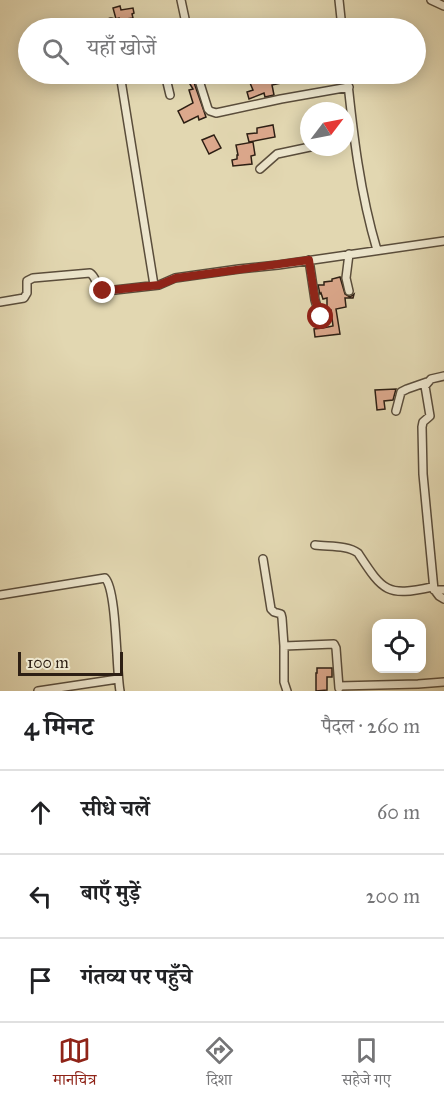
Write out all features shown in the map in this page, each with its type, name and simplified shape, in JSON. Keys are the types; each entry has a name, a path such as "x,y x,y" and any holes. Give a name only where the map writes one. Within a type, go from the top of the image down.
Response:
{"street":[{"path":"181,0 185,18"},
{"path":"339,0 341,18"},
{"path":"431,0 444,6"},
{"path":"122,84 154,285"},
{"path":"167,84 170,95"},
{"path":"200,84 208,109 216,113 349,87"},
{"path":"349,84 364,201 377,250"},
{"path":"260,169 277,154 300,149"},
{"path":"0,302 24,298 27,293 27,281 33,278 87,272 92,274 103,291 154,285 176,278 444,241"},
{"path":"349,254 346,278 349,291"},
{"path":"309,260 315,300 322,323"},
{"path":"396,411 401,392 444,376"},
{"path":"427,382 425,389 430,416 422,424 422,460 433,588 444,599"},
{"path":"315,545 349,548 355,551 380,584 395,591 410,592 433,588 444,590"},
{"path":"263,559 271,609 280,613 282,618 284,682 287,691"},
{"path":"0,594 105,578 110,584 120,691"},
{"path":"284,646 334,644 339,689 444,682"},
{"path":"38,691 118,679"}],"building":[{"path":"120,6 121,10 133,8 133,18 116,18 113,8"},
{"path":"190,84 194,84 206,117 199,120 198,116 184,123 178,111 193,103 189,90 193,89"},
{"path":"250,84 277,84 272,85 274,95 265,97 264,93 249,99 247,92 253,90"},
{"path":"273,125 275,137 249,142 247,134 257,133 257,128"},
{"path":"214,135 221,148 209,154 202,140"},
{"path":"253,142 255,155 251,156 252,164 233,166 232,160 237,159 238,155 236,145"},
{"path":"340,277 345,294 350,297 354,294 353,298 345,298 346,307 336,309 340,334 315,337 314,329 333,326 331,310 327,307 327,298 323,299 318,285 324,285 324,282"},
{"path":"396,389 393,400 384,401 385,409 377,410 375,390"},
{"path":"317,668 332,668 332,677 327,677 327,690 316,691"}],"route":[{"path":"103,291 159,285 176,278 239,268 309,260 315,300 321,317"}]}
